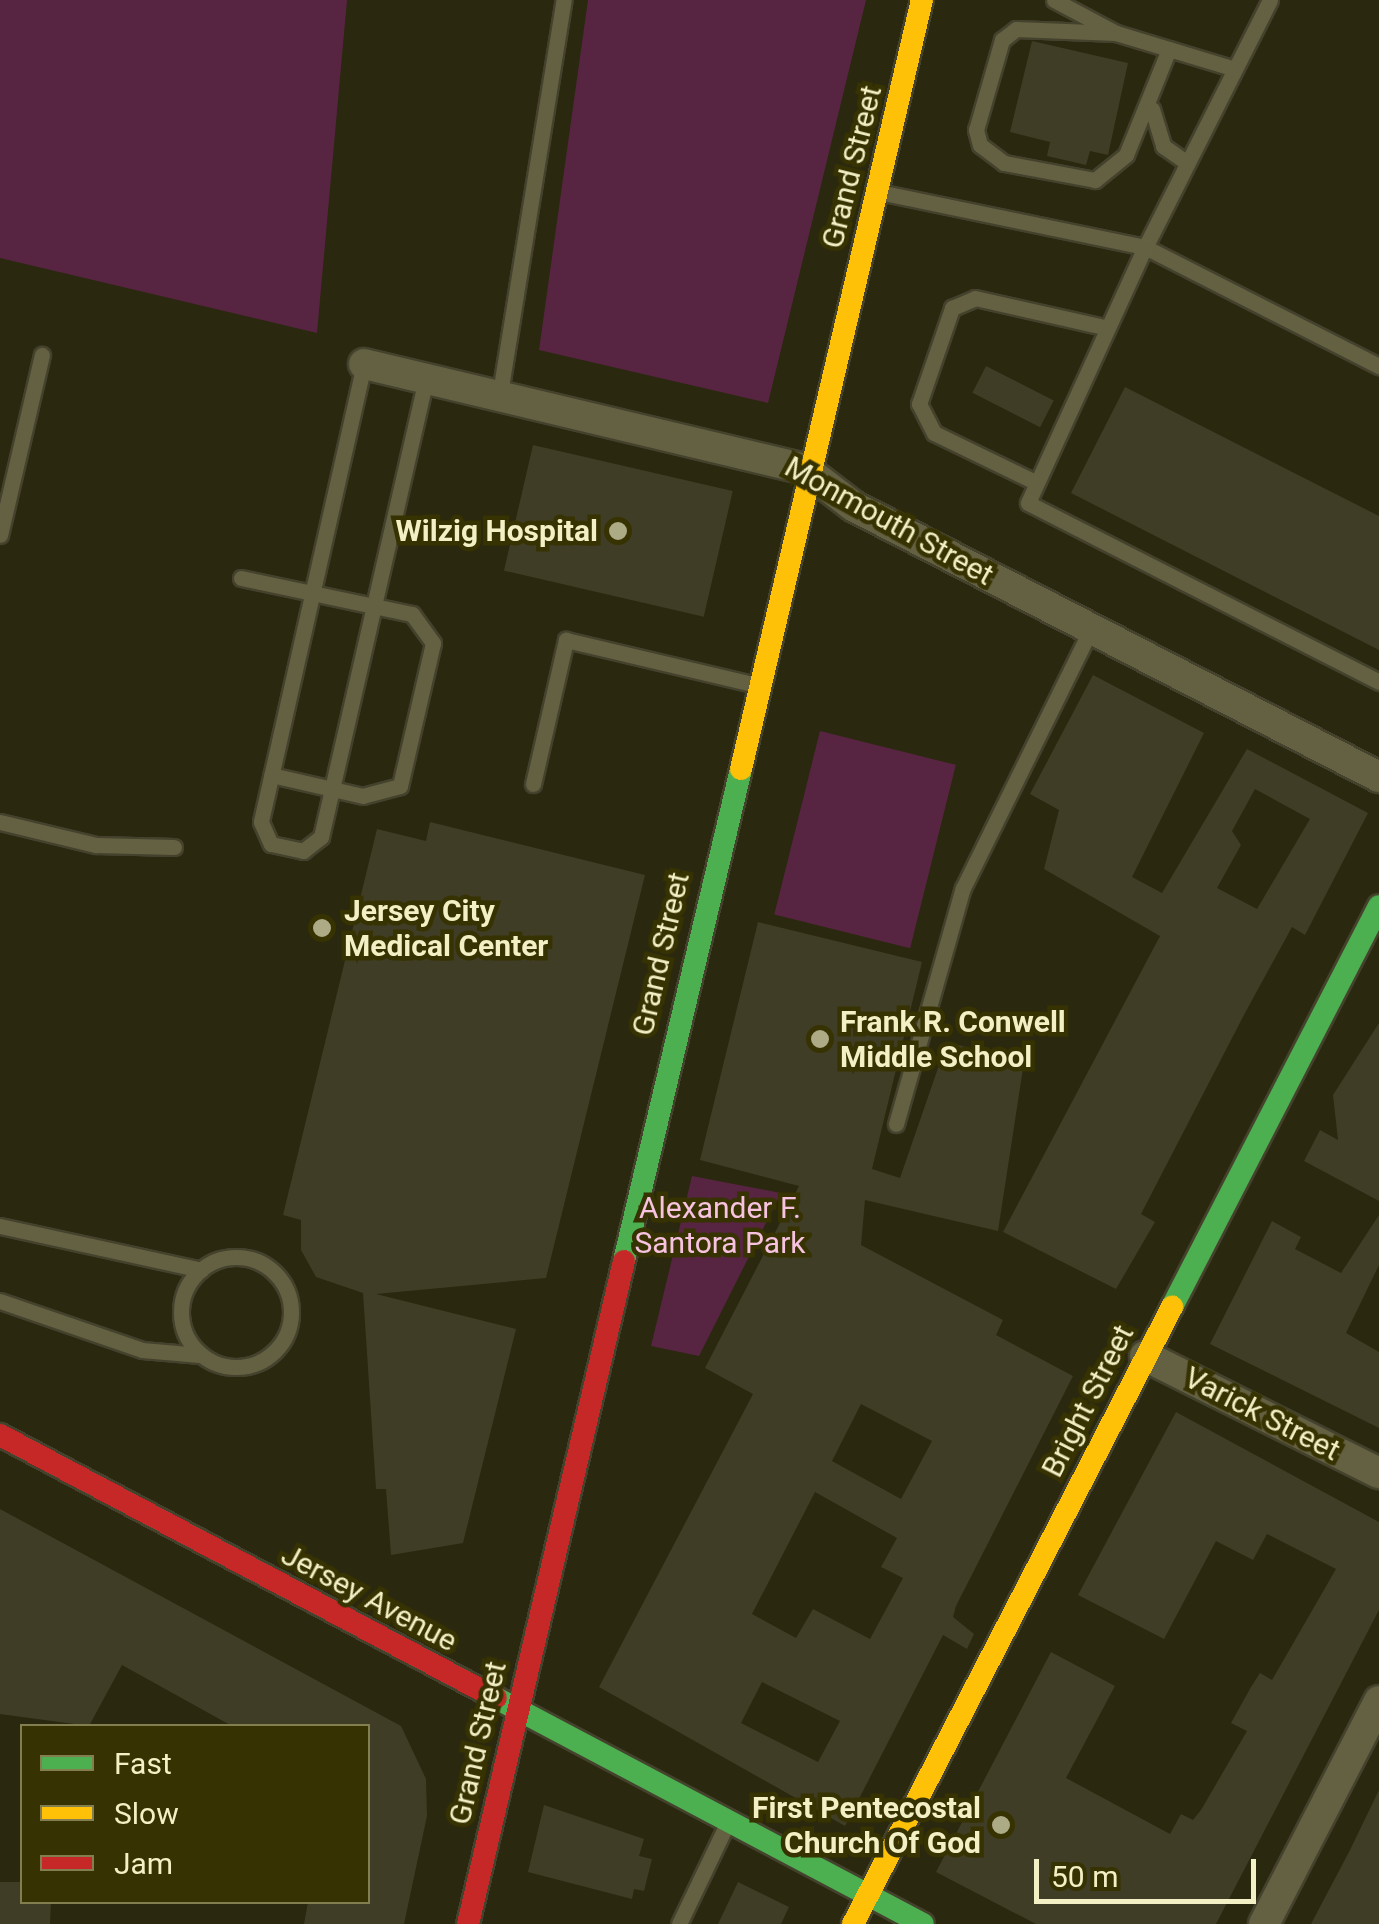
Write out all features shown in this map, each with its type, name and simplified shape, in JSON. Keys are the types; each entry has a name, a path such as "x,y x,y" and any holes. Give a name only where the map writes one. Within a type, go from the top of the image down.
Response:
{"street":[{"name":"Grand Street","path":"468,1924 805,469 879,192 922,0"},
{"name":"Monmouth Street","path":"364,364 500,393 805,469 853,506 1379,777"},
{"name":"Bright Street","path":"852,1924 1379,906"},
{"name":"Varick Street","path":"1145,1356 1379,1473"},
{"name":"Jersey Avenue","path":"0,1436 923,1924"},
{"path":"1264,1924 1379,1700"}],"lane":[{"path":"500,393 564,0"},
{"path":"1054,0 1116,33"},
{"path":"1270,0 1145,246 1033,481 1028,504 1379,682"},
{"path":"1169,49 1152,108 1126,154 1096,180 1004,164 980,145 976,130 1002,40 1058,26 1116,33 1169,49 1235,69"},
{"path":"1152,108 1163,146 1187,163"},
{"path":"879,192 1145,246 1379,366"},
{"path":"1033,481 934,433 919,404 952,308 976,298 1108,328"},
{"path":"0,535 42,355"},
{"path":"364,364 261,822 271,844 313,847 332,788 426,377"},
{"path":"241,578 372,605 428,628 427,672 400,786 384,797 271,775"},
{"path":"896,1124 963,888 1090,631"},
{"path":"533,784 566,640 756,685"},
{"path":"0,822 96,845 174,847"},
{"path":"0,1226 201,1270 230,1257 265,1265 291,1310 268,1358 233,1368 200,1354 142,1350 0,1301"},
{"path":"200,1354 181,1312 201,1270"},
{"path":"679,1924 728,1822"}],"green space":[{"path":"0,0 347,0 317,333 0,258"},
{"path":"588,0 866,0 768,403 539,350"},
{"path":"820,731 956,765 910,948 774,914"},
{"name":"Alexander F. Santora Park","path":"692,1176 781,1193 699,1356 651,1346"}],"building":[{"path":"1032,41 1128,63 1108,155 1090,151 1086,165 1047,156 1050,142 1010,132"},
{"path":"986,366 1054,401 1040,427 972,393"},
{"path":"1125,387 1379,516 1379,650 1071,493"},
{"name":"Wilzig Hospital","path":"533,445 733,491 704,617 504,571"},
{"path":"1093,675 1204,733 1132,877 1162,893 1247,749 1368,813 1305,935 1292,927 1245,1013 1141,1214 1155,1222 1116,1289 1003,1232 1160,936 1044,869 1059,810 1030,794","holes":["1255,789 1310,819 1257,909 1217,888 1241,845 1232,831"]},
{"name":"Jersey City Medical Center","path":"430,822 645,875 546,1278 376,1294 516,1329 463,1543 391,1555 386,1489 376,1489 363,1293 316,1277 301,1250 301,1220 283,1215 377,829 426,841"},
{"path":"758,922 922,962 872,1169 900,1178 947,1042 1024,1062 998,1231 865,1200 861,1245 1003,1320 996,1335 1073,1376 956,1606 953,1617 974,1634 967,1649 943,1635 845,1826 599,1687 753,1394 705,1368 799,1186 700,1160","holes":["861,1404 932,1441 901,1499 832,1461","815,1492 897,1538 881,1567 903,1578 870,1639 813,1609 796,1638 752,1614","762,1682 840,1721 818,1762 741,1723"]},
{"path":"1379,1023 1379,1201 1304,1161 1320,1130 1338,1140 1333,1095"},
{"path":"1379,1215 1379,1265 1346,1333 1379,1352 1379,1428 1210,1344 1272,1221 1301,1237 1295,1249 1341,1273"},
{"path":"1176,1412 1379,1522 1379,1610 1216,1924 1036,1924 936,1872 1051,1652 1115,1686 1066,1778 1170,1834 1181,1814 1193,1820 1201,1810 1247,1731 1231,1723 1251,1687 1260,1673 1272,1680 1336,1569 1267,1534 1253,1560 1216,1541 1164,1639 1078,1595"},
{"path":"0,1509 401,1726 426,1779 427,1816 404,1924 304,1924 308,1904 370,1904 370,1724 228,1724 122,1665 90,1724 0,1714"},
{"path":"1379,1790 1379,1924 1311,1924 1350,1850"},
{"path":"544,1805 644,1839 639,1856 652,1859 644,1891 634,1889 632,1899 528,1872"},
{"path":"0,1882 20,1882 20,1904 51,1904 50,1924 0,1924"},
{"path":"738,1882 789,1907 781,1924 718,1924"}],"traffic: fast":[{"path":"624,1261 741,769"},
{"path":"1172,1307 1379,906"},
{"path":"496,1698 923,1924"}],"traffic: slow":[{"path":"741,769 922,0"},
{"path":"853,1924 1172,1307"}],"traffic: jam":[{"path":"468,1924 624,1261"},
{"path":"0,1435 496,1698"}],"place":[{"name":"Wilzig Hospital","path":"618,531"},
{"name":"Jersey City Medical Center","path":"322,928"},
{"name":"Frank R. Conwell Middle School","path":"820,1039"},
{"name":"First Pentecostal Church Of God","path":"1001,1825"}]}
